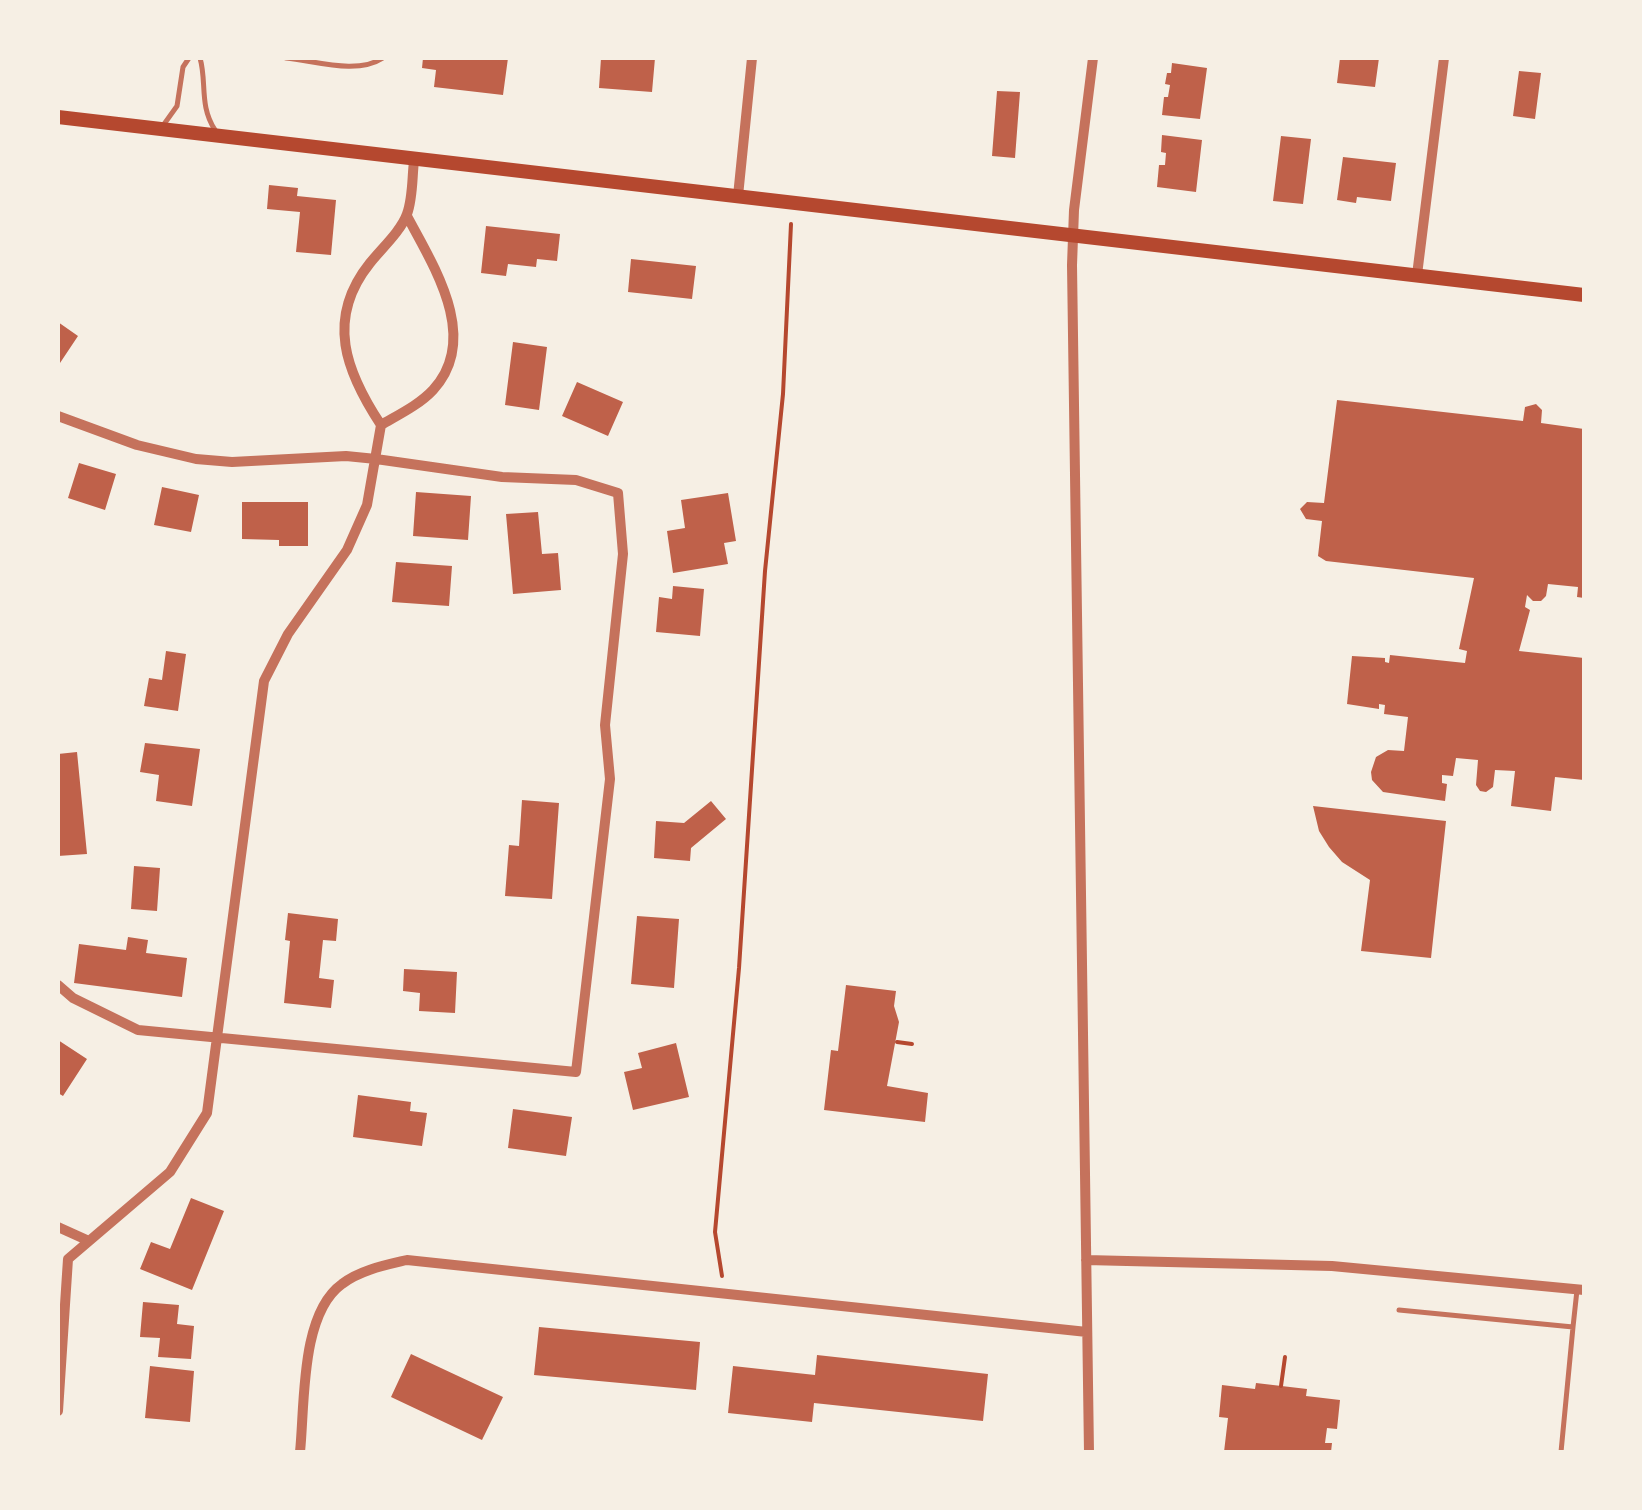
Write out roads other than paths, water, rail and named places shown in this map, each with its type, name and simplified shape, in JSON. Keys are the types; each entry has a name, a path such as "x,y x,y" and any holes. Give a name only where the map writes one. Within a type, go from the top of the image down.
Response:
{"main road":[{"path":"58,117 1584,295"}],"street":[{"path":"738,196 752,58"},
{"path":"1089,1452 1073,236 1093,58"},
{"path":"1418,275 1444,58"},
{"path":"58,1268 170,1172 207,1113 264,682 288,634 347,550 367,505 381,425 350,370 345,354 346,319 358,280 407,216 414,160"},
{"path":"381,425 434,389 447,365 452,335 445,291 407,216"},
{"path":"58,416 137,445 196,459 232,462 346,456 502,477 576,480 618,492 622,554 605,724 610,779 576,1072 138,1030 73,998 58,985"},
{"path":"58,1227 89,1241"},
{"path":"58,1411 68,1259"},
{"path":"300,1452 313,1324 343,1282 407,1260 1086,1332"},
{"path":"1086,1260 1332,1266 1580,1290"}],"lane":[{"path":"161,129 177,106 183,67 189,58"},
{"path":"200,58 205,109 219,136"},
{"path":"286,58 356,66 383,58"},
{"path":"1561,1452 1580,1290"},
{"path":"1399,1310 1573,1327"}]}
